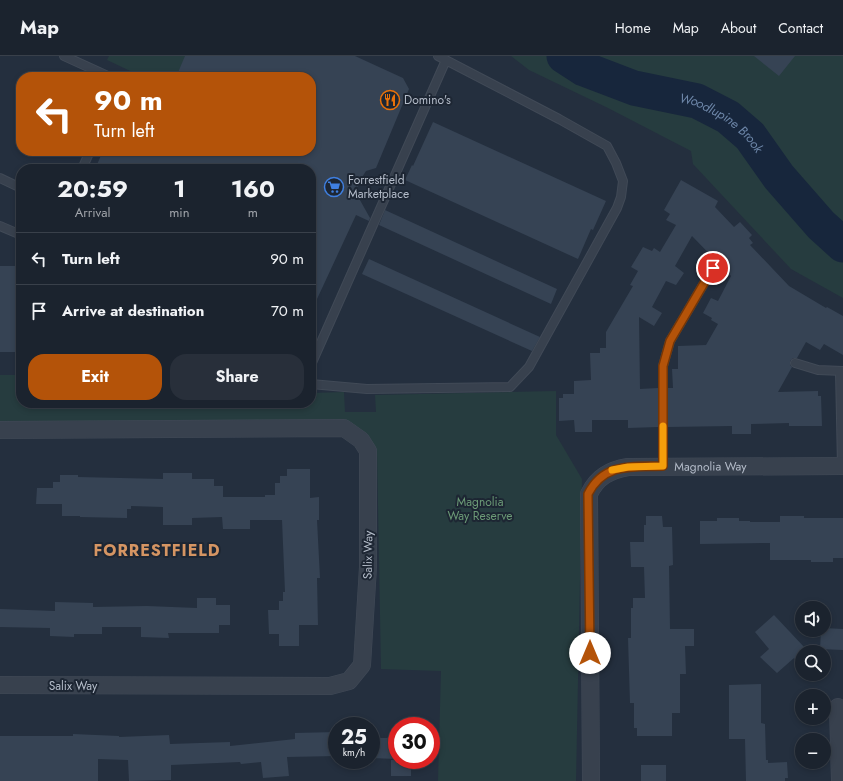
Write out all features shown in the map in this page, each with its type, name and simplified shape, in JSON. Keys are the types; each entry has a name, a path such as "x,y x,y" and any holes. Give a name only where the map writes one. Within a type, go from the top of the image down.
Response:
{"street":[{"name":"Salix Way","path":"0,430 344,428 361,440 368,451 368,568 362,665 349,681 330,686 0,685"},
{"name":"Magnolia Way","path":"591,781 588,494 592,488 602,476 611,471 628,467 843,466"},
{"path":"838,707 840,781"}],"lane":[{"path":"64,56 99,72"},
{"path":"316,384 367,389 510,387 529,367 617,208 621,197 623,182 616,163 606,146 559,119 438,56"},
{"path":"316,354 446,60"},
{"path":"0,178 16,186"},
{"path":"0,226 16,233"},
{"path":"663,466 663,366 670,341 713,268"},
{"path":"795,363 818,370 842,371 843,466"}],"green space":[{"path":"109,56 186,56 178,72 132,72 107,60"},
{"path":"511,56 843,56 843,298 791,269 693,164 691,151 608,108 529,70"},
{"name":"Magnolia Way Reserve","path":"0,375 16,375 16,408 316,408 316,393 344,392 345,412 376,412 375,395 556,391 556,435 582,479 576,781 438,781 438,769 440,769 441,671 381,669 377,451 368,451 344,428 0,430"}],"building":[{"name":"Forrestfield Marketplace","path":"185,56 355,56 403,78 409,89 376,168 366,171 359,182 356,193 370,218 369,221 356,215 316,301 316,164 97,164 101,156 316,156 316,72 178,72"},
{"path":"754,56 795,56 779,76"},
{"path":"433,122 606,201 593,230 591,229 578,259 405,180"},
{"path":"681,180 718,201 715,207 734,227 740,222 752,235 749,238 753,243 750,245 789,286 826,308 827,307 843,316 843,355 824,344 820,350 806,342 797,358 793,358 790,361 790,365 792,367 778,392 818,391 818,396 821,396 822,426 789,426 789,423 751,424 751,434 732,434 732,426 668,427 668,388 673,388 672,369 678,369 678,346 706,345 718,324 711,320 712,318 703,313 711,298 718,301 731,276 692,236 675,266 684,273 676,285 666,281 652,307 662,313 654,326 639,317 640,389 658,388 658,427 628,428 628,420 592,420 592,432 575,432 574,420 559,421 559,398 563,398 563,394 574,394 574,381 591,380 590,353 600,353 600,348 606,348 606,332 633,286 630,285 638,271 631,267 643,247 652,251 654,248 660,252 676,225 666,220 670,214 664,210"},
{"path":"385,210 557,289 551,304 379,225"},
{"path":"369,259 540,337 532,351 362,274"},
{"path":"0,266 16,266 16,352 0,352"},
{"path":"287,469 310,469 310,498 319,497 319,520 317,520 320,578 317,578 318,625 299,625 299,646 279,646 279,634 269,634 268,610 279,610 279,601 283,601 283,592 285,592 282,520 250,520 250,529 223,529 222,517 192,518 192,525 163,525 163,507 131,506 131,509 127,509 127,518 80,517 62,516 62,504 36,504 37,488 53,488 53,482 60,482 60,475 78,475 78,477 163,479 163,473 192,473 192,479 214,479 214,486 223,486 223,497 265,497 265,495 275,495 275,483 280,483 280,476 287,476"},
{"path":"646,516 662,516 663,527 672,527 673,565 669,566 670,629 694,629 694,646 685,646 686,674 680,674 680,713 672,713 672,736 637,736 637,728 634,728 634,703 630,703 628,638 631,638 631,608 633,608 633,598 645,598 644,567 631,567 630,542 644,542 644,525 646,525"},
{"path":"780,516 804,516 804,518 843,518 843,558 833,558 833,562 811,562 811,560 770,560 770,543 700,544 700,521 717,521 717,518 739,518 739,521 780,522"},
{"path":"197,598 216,598 216,605 230,605 230,625 219,625 219,633 168,633 169,638 141,637 141,627 102,627 102,634 74,634 74,637 50,636 50,628 0,627 0,609 55,611 55,602 93,603 93,607 147,606 197,608"},
{"path":"774,615 802,645 795,645 795,659 794,658 777,673 760,657 769,649 755,632"},
{"path":"831,628 843,629 843,650 831,649 831,645 820,645 821,637 831,637"},
{"path":"761,684 761,723 765,724 766,760 768,760 768,763 787,762 788,778 785,778 785,781 746,781 745,739 729,739 729,685"},
{"path":"328,732 328,756 287,757 289,776 263,778 261,762 241,764 240,762 171,765 171,780 129,781 128,760 98,759 98,781 0,781 0,736 73,736 73,734 119,737 169,735 170,744 230,742 230,746 295,739 295,733"},
{"path":"380,738 388,738 388,759 380,758"},
{"path":"641,765 666,765 666,781 641,781"},
{"path":"391,769 411,769 411,776 391,776"}],"waterway":[{"name":"Woodlupine Brook","path":"564,56 584,69 634,88 697,101 728,117 750,136 779,177 821,225 843,245"}],"slow traffic":[{"path":"612,470 628,467 663,466 663,426"}],"place":[{"name":"Domino's","path":"390,100"},
{"name":"Forrestfield Marketplace","path":"334,187"}],"district":[{"name":"FORRESTFIELD","path":"157,550"}],"route":[{"path":"590,653 588,494 595,483 602,476 611,471 628,467 663,466 663,366 670,341 713,268"}]}
